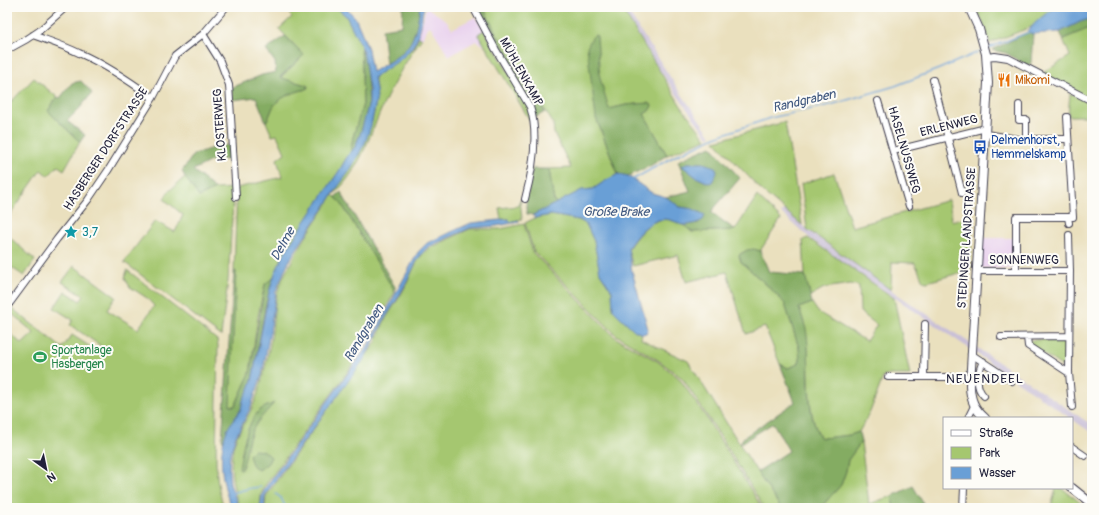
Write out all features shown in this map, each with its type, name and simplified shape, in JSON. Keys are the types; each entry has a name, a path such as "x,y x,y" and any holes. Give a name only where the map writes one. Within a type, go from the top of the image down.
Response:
{"main road":[{"name":"STEDINGER LANDSTRASSE","path":"969,7 979,29 985,52 988,83 970,377 970,394 974,406"},
{"path":"974,406 984,417"},
{"path":"1073,489 1092,504"}],"street":[{"path":"7,50 46,26 66,7"},
{"name":"HASBERGER DORFSTRASSE","path":"7,307 88,200 109,169 153,98 175,56 203,34 226,7"},
{"name":"MÜHLENKAMP","path":"473,7 496,50 530,107 534,118 535,137 525,200"},
{"name":"KLOSTERWEG","path":"203,34 220,61 228,85 236,197"},
{"path":"33,35 80,53 101,64 125,78 153,98"},
{"path":"985,52 995,56 1008,58 1092,102"},
{"path":"933,80 962,193"},
{"name":"HASELNUSSWEG","path":"878,101 909,206"},
{"path":"1019,105 1019,120 1026,120 1026,139"},
{"path":"1016,271 1016,217 1068,220 1073,217 1067,117"},
{"path":"986,131 1026,139 1068,139"},
{"name":"ERLENWEG","path":"893,151 986,131"},
{"name":"SONNENWEG","path":"1069,235 1069,336 1072,407"},
{"name":"SONNENWEG","path":"977,271 1070,271"},
{"path":"924,376 925,324"},
{"path":"1001,337 1069,336"},
{"path":"1027,337 1028,346 1070,373"},
{"path":"971,354 1012,381"},
{"path":"983,361 979,371 978,384 979,391 984,396"},
{"path":"888,377 970,377"},
{"path":"968,417 974,406"},
{"path":"1073,448 1085,456"},
{"path":"963,508 964,489"}],"shaded area":[{"path":"426,7 446,20 452,29 475,17 484,30 478,34 484,46 476,41 449,56 431,27 429,26 422,38 419,37"},
{"path":"621,7 625,7 678,89 711,136 708,137 684,105 655,63"},
{"path":"784,210 810,232 891,290 1092,425 1092,433 1073,420 1073,417 1069,417 840,260 811,239 781,213"},
{"path":"980,238 1014,238 1015,269 979,268"}],"green space":[{"path":"296,7 336,7 346,16 361,45 363,104 353,137 350,155 347,157 286,250 273,278 265,284 258,316 250,373 235,406 229,406 236,272 234,272 237,188 282,177 277,159 285,153 277,135 272,136 266,122 278,101 290,94 307,89 308,86 280,78 304,55 279,29 292,17 289,14"},
{"path":"403,7 420,7 415,32 406,50 386,64 382,29 402,26"},
{"path":"487,7 621,7 681,106 706,139 667,155 644,114 649,111 652,105 649,103 626,105 609,109 596,118 618,174 593,189 582,190 557,203 554,201 549,169 571,168 554,133 553,123 496,33 484,9"},
{"path":"975,7 1053,8 1031,27 990,43 981,18"},
{"path":"484,9 496,33 545,112 536,117 478,12"},
{"path":"1092,18 1092,27 1063,39 1060,32"},
{"path":"1092,27 1092,100 1041,74 1070,56 1063,39"},
{"path":"484,30 528,106 532,124 478,34"},
{"path":"1028,32 1033,34 1031,63 1028,66 1006,53 992,50"},
{"path":"595,35 597,36 600,78 609,109 626,105 649,103 652,106 649,111 644,114 667,155 650,166 628,176 618,174 596,118 587,47"},
{"path":"285,36 304,55 280,77 308,86 307,89 290,94 278,101 266,122 256,97 233,100 231,88 262,75 276,72 275,62 266,50"},
{"path":"419,37 422,38 393,85 360,158 349,177 333,195 341,203 395,292 349,370 264,487 261,495 260,508 240,508 232,476 231,463 233,449 237,437 252,408 261,381 269,350 276,300 283,277 299,248 338,186 348,173 361,150 374,113 376,89 374,77 412,49"},
{"path":"361,45 366,65 369,103 361,132 350,155 353,137 363,104"},
{"path":"34,78 57,97 48,111 80,142 64,170 58,166 48,176 41,170 7,219 7,106"},
{"path":"81,81 92,93 67,121 85,135 80,142 48,111 57,97 60,98 72,83"},
{"path":"1070,93 1092,104 1092,116 1068,116"},
{"path":"785,122 802,225 763,192 715,141"},
{"path":"230,145 231,160 215,159 193,170 215,189 199,197 182,171 194,154 219,146"},
{"path":"711,146 740,178 711,212 735,230 692,232 684,225 699,223 693,209 680,207 666,197 690,191 678,161","holes":["687,163 703,163 712,182 709,183 696,177"]},
{"path":"532,169 549,169 554,201 557,203 533,215 527,214 526,201"},
{"path":"834,173 852,227 949,200 952,221 973,217 970,270 927,282 923,281 915,263 892,262 891,290 807,229 801,184"},
{"path":"185,177 199,197 215,189 234,188 228,281 221,336 124,262 155,221 175,232 183,215 164,199 168,192"},
{"path":"341,192 395,287 395,292 341,203 335,197"},
{"path":"757,196 781,219 760,251 749,250 739,255 741,262 770,288 785,304 799,348 800,362 788,368 780,364 765,327 746,334 727,272 686,282 678,255 633,266 628,249 642,231 649,225 665,219 682,225 692,232 735,230"},
{"path":"520,199 522,219 510,222 509,219 501,219 499,208 518,206"},
{"path":"551,215 579,220 586,224 594,241 600,273 612,291 613,309 634,330 642,334 641,339 688,361 781,508 764,508 717,431 682,378 658,360 616,335 534,252 525,223 535,218"},
{"path":"524,224 533,253 616,338 657,361 679,378 706,417 762,508 265,508 266,496 376,342 386,318 407,284 417,262 424,253 428,249 470,229 500,229"},
{"path":"7,235 35,260 24,276 12,268 7,269"},
{"path":"808,238 894,298 910,375 884,375 870,412 859,432 850,435 824,438 820,437 815,425 810,398 807,341 804,323 799,308 812,303 818,312 866,341 877,325 860,312 859,286 851,284 824,288 810,296 805,275 803,240"},
{"path":"754,249 760,251 769,272 805,275 812,303 799,308 806,329 808,342 811,413 820,437 850,435 859,432 861,442 848,460 841,485 820,508 781,508 757,472 789,451 773,423 740,444 743,438 795,402 780,364 788,368 796,365 800,361 799,348 785,304 770,288 741,262 739,255 747,250"},
{"path":"74,266 116,297 107,310 138,329 154,306 147,298 130,287 125,278 127,270 217,340 216,466 218,484 224,508 7,508 7,331 22,344 34,333 10,312 13,309 62,348 72,335 97,351 101,346 70,325 73,320 54,308 65,291 80,301 84,296 62,282"},
{"path":"236,271 230,406 235,406 250,373 265,284 273,278 265,308 252,381 241,409 228,430 224,441 222,440 234,272"},
{"path":"1067,339 1067,364 1063,367 1030,345 1029,342 1032,340"},
{"path":"274,403 251,433 241,470 239,468 243,445 251,422 260,410"},
{"path":"861,442 869,504 892,496 894,508 820,508 841,485 848,460"},
{"path":"254,450 264,451 271,457 268,463 259,470 253,466 249,455"},
{"path":"913,486 926,508 894,508 892,496"},
{"path":"1056,489 1063,489 1087,508 1051,508"}],"water":[{"path":"336,7 345,7 355,17 368,49 372,72 394,59 407,47 415,32 420,7 424,7 418,36 409,51 404,57 374,77 377,97 371,126 365,143 349,172 294,253 276,291 262,375 250,409 235,438 230,454 230,484 239,508 231,508 223,479 221,460 222,450 227,430 241,409 243,400 252,381 269,292 275,273 286,250 355,147 369,103 369,89 363,50 346,16"},
{"path":"1057,7 1092,7 1092,18 1060,32 1033,34 1028,32 1041,18"},
{"path":"687,163 703,163 715,167 717,172 712,182 709,183 696,177 682,166"},
{"name":"Große Brake","path":"618,174 628,176 652,193 666,197 680,207 693,209 705,215 703,220 688,225 682,225 666,219 653,222 641,231 628,248 632,271 648,329 646,333 642,334 634,330 613,309 612,291 600,273 594,241 586,224 579,220 551,215 535,218 533,215 582,190 593,189"},
{"path":"509,219 510,222 518,220 519,222 470,228 428,247 424,251 417,261 363,361 269,489 265,496 264,508 261,508 262,495 268,484 367,347 418,252 427,243 471,223"}],"waterway":[{"name":"Randgraben","path":"988,48 1029,32"},
{"name":"Randgraben","path":"632,180 675,156 715,137 770,118 830,105 895,86 981,51"},
{"path":"232,493 261,487"},
{"path":"276,494 281,498 286,508"}],"place":[{"name":"Mikomi","path":"1004,80"},
{"name":"Delmenhorst, Hemmelskamp","path":"980,147"},
{"name":"3,7","path":"71,232"},
{"name":"Sportanlage Hasbergen","path":"40,357"}],"district":[{"name":"NEUENDEEL","path":"985,379"}],"water label":[{"name":"Delme","path":"283,244"}]}
